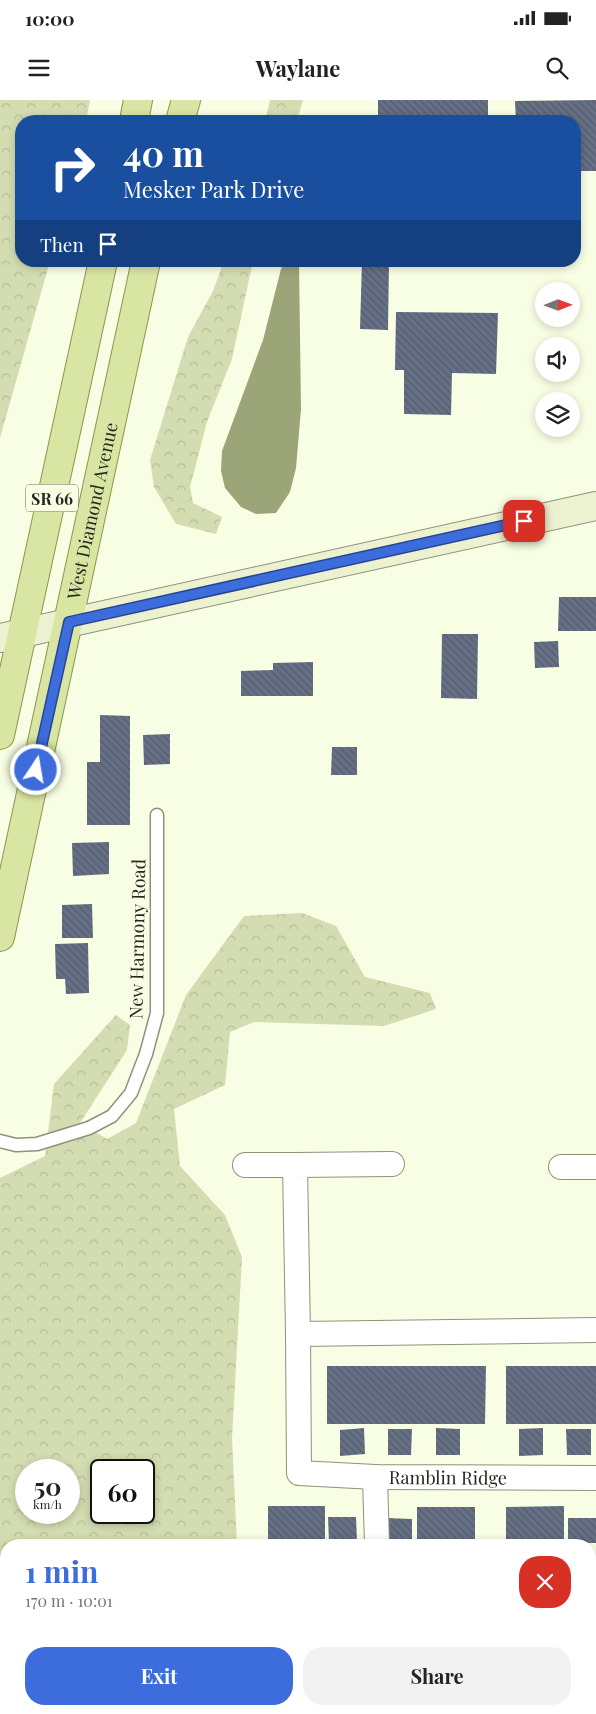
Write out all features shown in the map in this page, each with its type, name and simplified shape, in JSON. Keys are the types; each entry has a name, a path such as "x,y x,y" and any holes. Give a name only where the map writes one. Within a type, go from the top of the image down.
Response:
{"main road":[{"path":"135,115 138,100"},
{"path":"182,115 186,100"},
{"name":"SR 66","path":"0,735 11,635 102,267"},
{"name":"West Diamond Avenue","path":"0,937 145,267"}],"street":[{"path":"11,635 596,506"},
{"path":"245,1165 392,1164"},
{"path":"294,1165 298,1334 596,1330"},
{"path":"560,1167 596,1167"},
{"name":"Ramblin Ridge","path":"298,1334 299,1473 375,1477 596,1478"},
{"path":"375,1477 377,1539"}],"lane":[{"name":"New Harmony Road","path":"0,1141 16,1145 36,1144 88,1128 112,1116 131,1093 146,1054 157,1013 157,815"}],"green space":[{"path":"0,100 90,100 87,115 15,115 15,267 48,267 0,438"},
{"path":"270,100 303,100 299,115 266,115"},
{"path":"222,267 252,267 232,359 207,422 190,487 193,503 222,517 216,534 176,524 154,487 150,460 188,337 213,291"},
{"path":"302,913 336,926 365,977 430,993 436,1009 384,1026 254,1022 230,1032 225,1085 174,1109 180,1166 225,1215 242,1257 232,1438 237,1539 0,1539 0,1178 45,1156 54,1084 116,1015 130,1025 127,1050 80,1123 107,1139 136,1123 186,995 244,916"}],"shaded area":[{"path":"282,267 299,267 301,409 296,468 290,492 276,513 256,514 241,507 225,488 221,471 222,451 263,340"}],"building":[{"path":"378,100 488,100 488,115 378,115"},
{"path":"596,100 596,171 581,171 581,115 516,115 515,101"},
{"path":"362,267 389,267 388,330 360,329"},
{"path":"396,312 498,313 496,374 452,373 451,415 404,414 404,370 395,370"},
{"path":"559,597 596,597 596,631 558,631"},
{"path":"442,634 478,634 477,699 441,698"},
{"path":"558,641 559,667 535,668 534,642"},
{"path":"313,662 313,696 241,696 241,671 273,670 273,663"},
{"path":"100,715 130,716 130,825 87,825 87,762 100,762"},
{"path":"170,734 170,764 144,765 143,735"},
{"path":"332,747 357,747 357,775 331,775"},
{"path":"109,842 109,874 73,876 72,843"},
{"path":"92,904 93,938 62,938 62,905"},
{"path":"88,943 89,993 66,994 65,979 56,979 55,944"},
{"path":"327,1366 486,1366 485,1424 327,1424"},
{"path":"506,1366 596,1366 596,1424 506,1424"},
{"path":"364,1428 365,1454 340,1456 340,1430"},
{"path":"436,1428 460,1429 460,1455 436,1455"},
{"path":"543,1428 543,1455 519,1456 519,1429"},
{"path":"388,1429 412,1429 411,1455 388,1455"},
{"path":"566,1429 591,1429 591,1455 567,1455"},
{"path":"268,1506 325,1506 325,1539 268,1539"},
{"path":"564,1506 564,1539 506,1539 506,1507"},
{"path":"417,1507 475,1507 475,1539 417,1539"},
{"path":"328,1517 356,1517 357,1539 329,1539"},
{"path":"386,1518 412,1519 412,1539 386,1539"},
{"path":"568,1518 596,1518 596,1539 568,1539"}],"route":[{"path":"36,770 69,622 524,521"}]}
